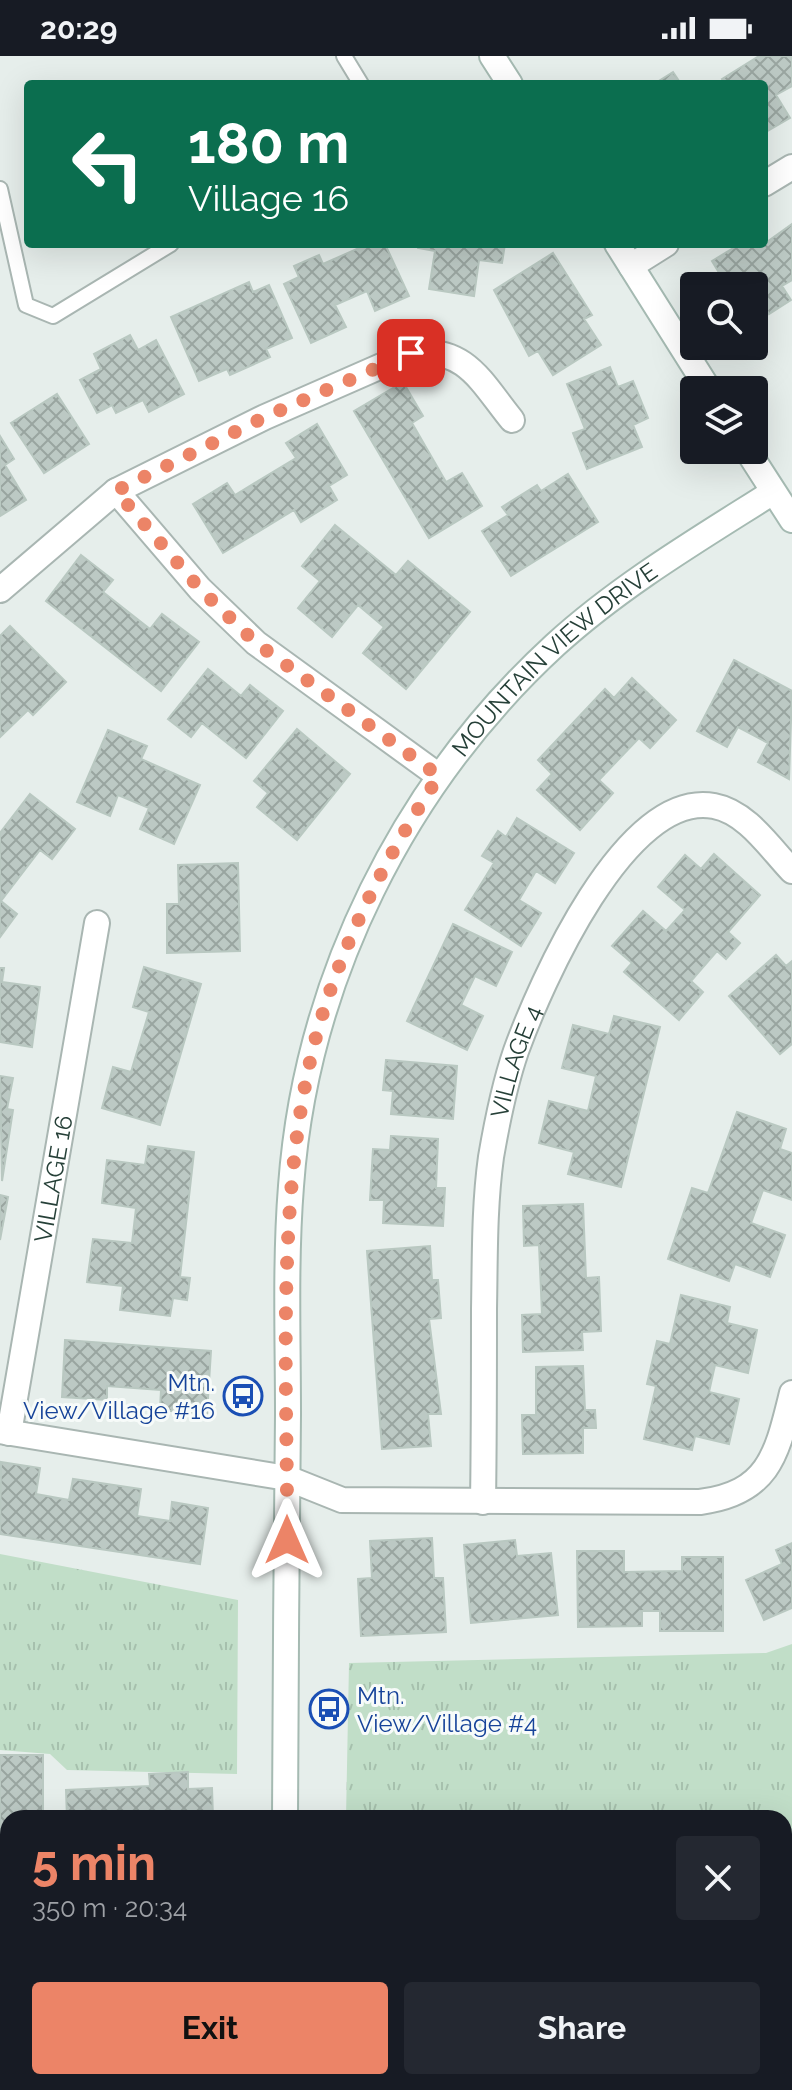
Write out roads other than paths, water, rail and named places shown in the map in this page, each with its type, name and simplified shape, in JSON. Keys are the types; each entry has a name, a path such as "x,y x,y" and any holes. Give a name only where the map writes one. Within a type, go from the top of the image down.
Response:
{"street":[{"path":"492,56 507,80"},
{"path":"768,182 792,167"},
{"path":"620,248 700,376"},
{"path":"631,266 660,248"},
{"path":"0,590 116,491 265,417 411,353 432,350 466,363 512,420"},
{"path":"756,464 792,520"},
{"path":"116,491 200,589 256,643 439,776"},
{"name":"MOUNTAIN VIEW DRIVE","path":"285,1810 291,1186 311,1061 330,991 369,895 439,776 502,697 585,619 646,574 773,492"},
{"name":"VILLAGE 4","path":"483,1502 487,1195 505,1085 545,980 573,928 614,867 634,843 672,813 693,806 713,806 732,812 792,871"},
{"name":"VILLAGE 16","path":"97,923 4,1432 287,1478"},
{"path":"287,1478 342,1500 700,1502 732,1495 761,1477 771,1463 792,1393"}],"lane":[{"path":"344,56 359,80"},
{"path":"0,189 26,305 53,316 164,248"}],"place":[{"name":"Mtn. View/Village #16","path":"243,1396"},
{"name":"Mtn. View/Village #4","path":"329,1709"}]}
